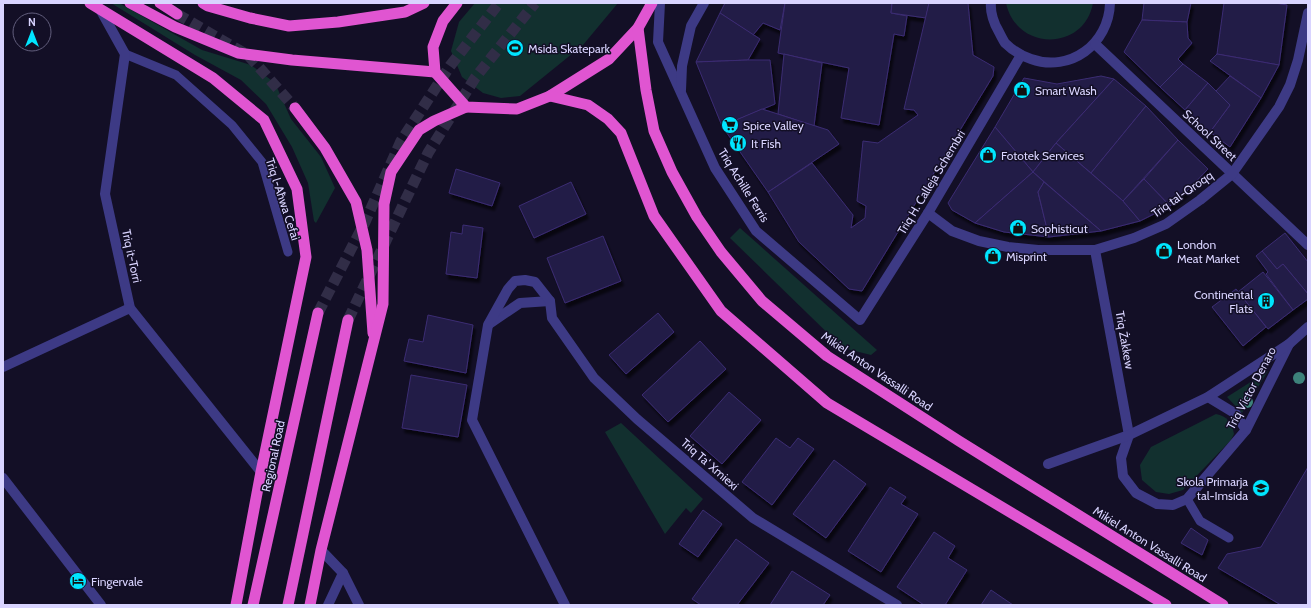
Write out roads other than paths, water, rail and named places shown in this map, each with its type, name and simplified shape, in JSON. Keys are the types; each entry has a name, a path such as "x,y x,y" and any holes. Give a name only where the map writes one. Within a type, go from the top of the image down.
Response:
{"highway":[{"path":"90,3 213,78 264,120 297,189 306,257 261,472 236,605"},
{"path":"130,3 176,27 238,53 292,60 435,72"},
{"path":"160,3 177,14"},
{"path":"203,3 208,6 250,18 289,26 338,22 405,12 424,3"},
{"path":"457,3 443,21 433,48 435,72 466,107"},
{"path":"310,605 321,550 383,304 384,204 391,172 419,130 434,120 466,107 517,109 550,96 609,59 638,28 652,3"},
{"name":"Mikiel Anton Vassalli Road","path":"638,28 646,90 654,131 672,172 697,217 721,252 762,301 827,356 959,441 1223,605"},
{"path":"550,96 588,105 608,119 621,133 654,216 721,311 827,403 1166,605"},
{"path":"295,108 325,148 356,202 367,250 374,341"},
{"name":"Regional Road","path":"253,605 318,313"},
{"path":"288,605 348,320"}],"street":[{"name":"Triq Achille Ferris","path":"660,3 658,42 715,168 756,231 860,320"},
{"name":"Triq Achille Ferris","path":"681,94 682,66 691,26 704,3"},
{"path":"991,3 990,7 995,26 1005,43 1021,55 1040,62 1060,62 1079,56 1094,44 1105,29 1110,12 1110,3"},
{"path":"1307,3 1308,7"},
{"path":"100,8 125,54"},
{"name":"Triq tal-Qroqq","path":"928,214 952,231 979,240 1008,247 1038,250 1095,250 1134,238 1166,224 1200,200 1232,174 1279,107 1290,85 1298,60 1308,13"},
{"name":"School Street","path":"1094,44 1308,245"},
{"name":"Triq it-Torri","path":"125,54 105,194 130,308 261,472"},
{"name":"Triq H. Calleja Schembri","path":"860,320 928,214 1021,55"},
{"name":"Triq Żakkew","path":"1095,250 1129,435"},
{"name":"Triq Ta' Xmiexi","path":"565,605 472,420 488,325 508,288 515,281 525,280 535,282 550,301 552,318 594,378 643,424 753,518 897,605"},
{"path":"488,325 520,303 550,301"},
{"path":"3,367 130,308"},
{"name":"Triq Victor Denaro","path":"1048,464 1129,435 1208,397 1289,344 1308,327"},
{"name":"Triq Victor Denaro","path":"1187,499 1246,430 1289,344"},
{"path":"1208,397 1236,414 1246,430"},
{"path":"1129,435 1122,458 1123,476 1136,493 1157,504 1173,505 1187,499"},
{"path":"3,478 100,605"},
{"path":"321,550 343,572 359,605"},
{"path":"328,605 343,572"}],"lane":[{"name":"Triq l-Aħwa Cefai","path":"125,54 176,74 232,125 262,162 288,252"},
{"path":"1187,499 1200,521 1229,538"}],"tunnel":[{"path":"318,313 365,222 401,141 450,66 499,3"},
{"path":"348,320 428,153 475,78 535,3"},
{"path":"177,14 249,56 295,108"}],"place":[{"name":"Msida Skatepark","path":"515,48"},
{"name":"Smart Wash","path":"1022,90"},
{"name":"Spice Valley","path":"730,125"},
{"name":"It Fish","path":"738,143"},
{"name":"Fototek Services","path":"988,155"},
{"name":"Sophisticut","path":"1018,228"},
{"name":"London Meat Market","path":"1164,251"},
{"name":"Misprint","path":"993,256"},
{"name":"Continental Flats","path":"1266,301"},
{"name":"Skola Primarja tal-Imsida","path":"1261,488"},
{"name":"Fingervale","path":"78,581"}]}
